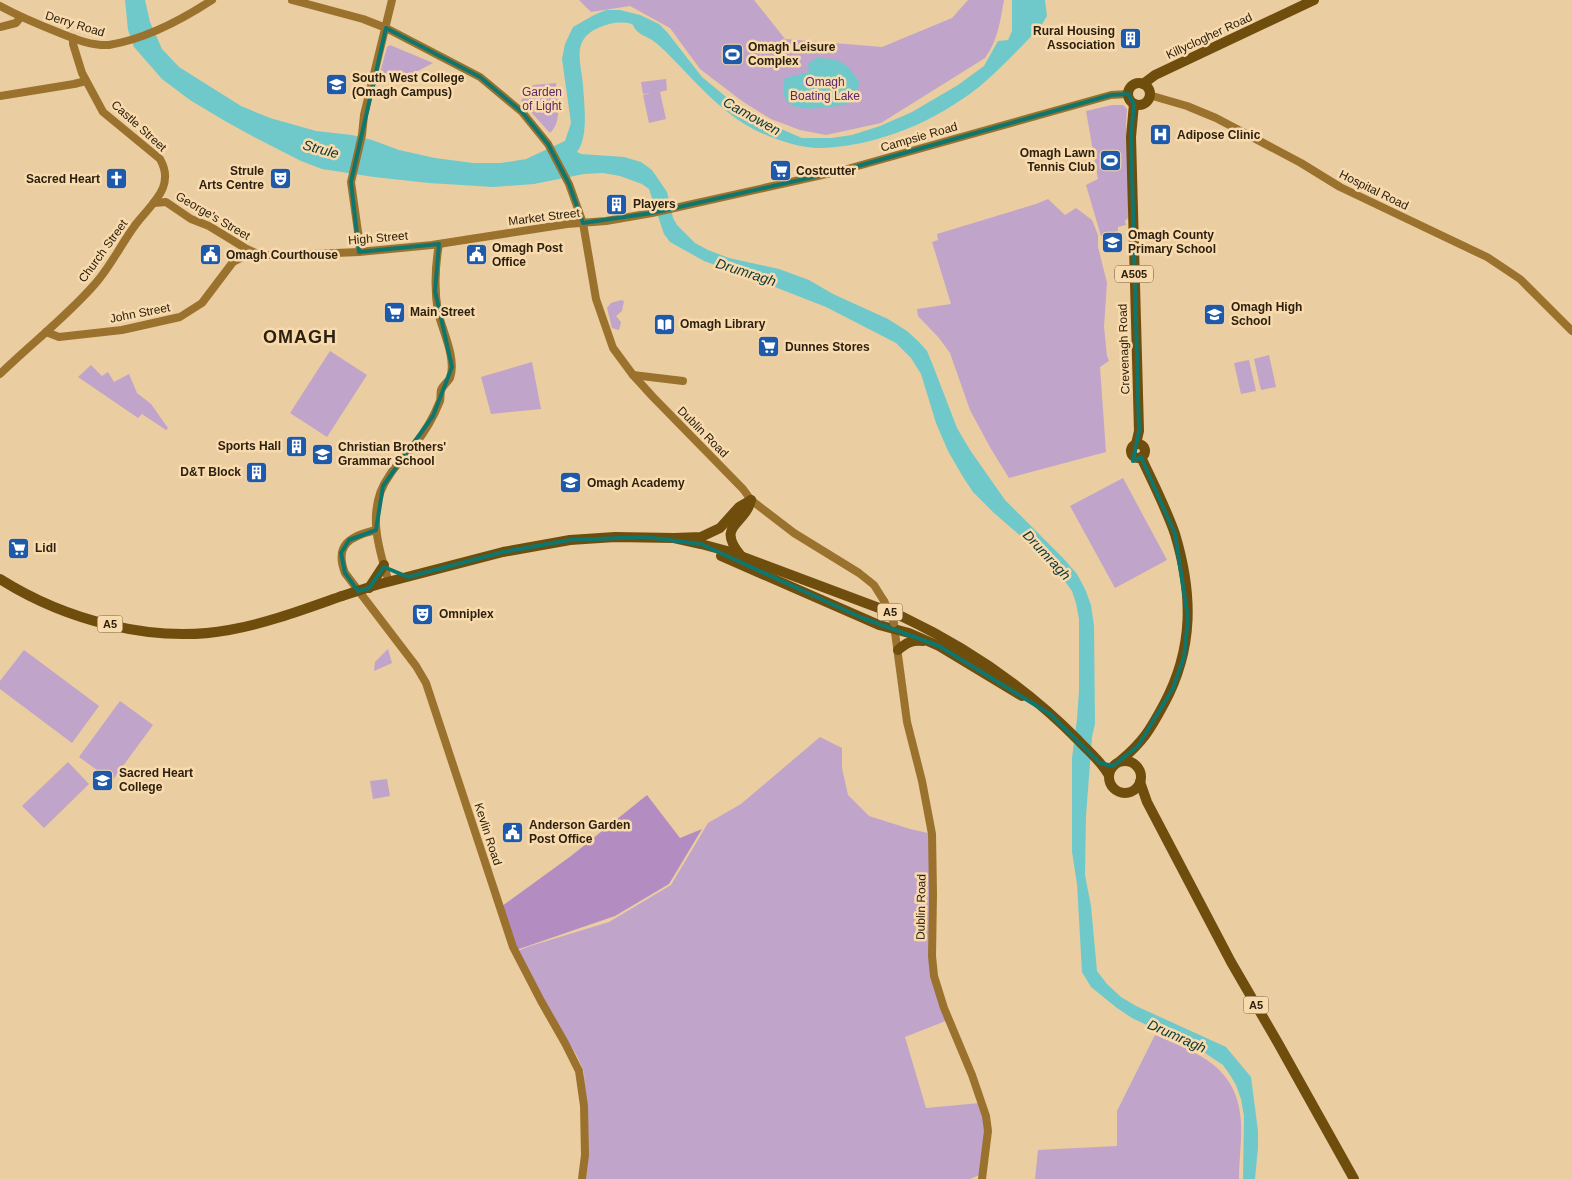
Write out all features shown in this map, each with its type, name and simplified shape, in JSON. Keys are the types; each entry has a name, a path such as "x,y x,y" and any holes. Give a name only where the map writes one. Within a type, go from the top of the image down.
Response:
{"highway":[{"name":"Killyclogher Road","path":"1143,84 1155,75 1314,0"},
{"path":"1143,84 1148,89 1149,95 1143,104 1134,104 1131,102 1128,94 1134,85 1143,84"},
{"name":"Crevenagh Road","path":"1134,104 1131,137 1139,430 1136,444 1141,445 1144,449 1142,457 1175,534 1184,572 1188,611 1184,657 1173,688 1152,728 1138,746"},
{"path":"674,538 701,537 720,528 739,507 751,500"},
{"path":"741,557 733,546 730,534 733,526 749,509 751,500"},
{"name":"A5","path":"0,579 30,596 72,613 124,627 175,633 203,633 246,626 283,616 374,584 389,582 503,552 570,540 674,538 701,544 741,557 895,614 919,625 991,666 1027,693 1062,724 1098,761 1114,767 1110,785 1114,789 1120,793 1130,792 1136,794 1147,802"},
{"path":"701,544 718,554 879,625 894,626 928,641 1050,714"},
{"path":"374,584 384,566 408,577"},
{"path":"898,650 914,640 928,641"},
{"path":"1137,766 1138,746"},
{"name":"A505","path":"1114,767 1138,746"},
{"path":"1114,767 1131,762 1137,766"},
{"name":"A5","path":"1137,766 1141,774 1140,782 1147,802 1231,962 1354,1179"},
{"path":"1130,792 1137,788 1140,782"}],"street":[{"name":"Derry Road","path":"0,6 20,18 73,38 101,46 117,44 165,28 212,0"},
{"name":"Dublin Road","path":"292,0 363,19 386,28 480,77 522,112 548,144 569,184 583,223 596,299 610,343 633,375 743,489 751,500 794,534 859,573 874,585 884,601 894,626 907,722 922,781 932,834 934,894 932,956 934,976 944,1008 972,1075 986,1116 988,1130 982,1179"},
{"path":"359,252 360,246 351,182 362,135 364,114 392,0"},
{"path":"0,27 16,23 20,18"},
{"name":"Castle Street","path":"73,38 74,50 82,73 104,112 160,159 165,167 166,183 154,203"},
{"path":"0,96 86,81"},
{"name":"Campsie Road","path":"676,208 840,171 1111,95 1128,94"},
{"name":"Hospital Road","path":"1149,95 1187,106 1216,118 1302,163 1340,187 1487,257 1520,279 1572,331"},
{"name":"George's Street","path":"154,203 166,202 191,219 209,226 260,255"},
{"name":"Church Street","path":"0,374 46,332 96,282 135,226 154,203"},
{"name":"Market Street","path":"439,244 676,208"},
{"path":"389,582 376,530 376,515 383,486 421,435 440,399 441,390 450,379 452,367 435,291 435,267 439,244"},
{"name":"High Street","path":"260,255 359,252 439,244"},
{"name":"John Street","path":"30,346 44,340 59,337 122,330 180,317 202,303 233,262 242,257 260,255"},
{"name":"John Street","path":"46,332 59,337"},
{"path":"633,375 683,381"},
{"name":"Kevlin Road","path":"376,530 358,534 349,540 341,553 341,562 345,573 416,666 426,683 513,947 579,1071 584,1106 584,1170 582,1179"}],"highlighted area":[{"path":"386,28 480,77 522,112 548,144 569,184 583,223 652,213 840,171 1111,95 1128,94 1134,104 1131,137 1139,431 1133,461 1141,457 1175,534 1188,618 1184,657 1173,688 1138,746 1113,766 1100,763 1050,714 939,646 860,617 701,544 645,537 570,540 503,552 408,577 384,567 369,588 358,591 345,573 341,553 349,540 376,530 383,486 433,416 452,367 435,291 439,244 359,252 351,182"}],"green space":[{"name":"Omagh Boating Lake","path":"579,0 754,0 785,39 882,47 952,18 968,0 1004,0 996,38 985,58 881,123 826,135 800,130 771,119 742,101 700,69 670,28 630,6 591,12"},
{"path":"390,45 433,63 410,75 402,76 394,73 383,80 380,73 387,47"},
{"path":"666,79 667,90 660,92 666,119 649,123 643,95 650,93 643,94 641,82"},
{"name":"Garden of Light","path":"556,83 558,116 557,123 550,133 521,101 533,85"},
{"name":"Omagh Lawn Tennis Club","path":"1112,105 1123,105 1127,109 1128,218 1125,221 1126,225 1118,227 1118,231 1101,236 1086,185 1098,179 1086,111"},
{"path":"1048,199 1065,215 1076,208 1092,220 1098,235 1098,247 1107,283 1104,327 1109,361 1100,367 1106,452 1009,478 970,410 950,353 918,316 917,309 951,304 932,242 938,240 937,234"},
{"path":"624,301 622,311 616,316 621,322 619,330 612,328 607,308 611,303"},
{"path":"330,351 367,375 327,437 290,413"},
{"path":"1269,355 1276,387 1261,390 1254,359"},
{"path":"1249,360 1256,391 1241,394 1234,363"},
{"path":"532,362 541,409 491,414 481,377"},
{"path":"91,365 102,376 108,372 114,382 129,374 137,393 151,404 168,428 166,430 142,414 138,418 78,377"},
{"path":"1123,478 1167,560 1115,588 1070,506"},
{"path":"388,649 392,663 374,671 375,662"},
{"path":"24,650 99,706 72,743 0,689 0,681"},
{"path":"120,701 153,725 112,781 79,757"},
{"path":"820,737 842,748 842,768 848,795 869,816 932,834 932,956 948,1020 905,1037 926,1108 980,1103 986,1116 982,1174 970,1179 586,1179 588,1159 584,1072 577,1056 553,1017 518,951 609,922 671,885 708,823 741,804"},
{"path":"68,762 89,784 44,828 22,806"},
{"path":"387,779 390,796 373,799 370,781"},
{"path":"1155,1035 1213,1064 1232,1087 1238,1102 1241,1121 1239,1179 1035,1179 1038,1150 1117,1146 1117,1111"}],"shaded area":[{"path":"647,795 680,838 702,829 669,884 615,916 516,950 502,906 571,856"}],"water":[{"path":"125,0 145,0 150,22 162,49 179,67 241,106 270,118 316,131 352,135 399,150 435,158 473,163 501,163 526,159 565,141 571,123 562,59 565,44 573,27 606,10 620,10 640,15 659,24 702,77 731,101 750,110 765,122 802,138 831,138 852,135 880,126 912,112 958,85 984,66 998,41 1008,40 1012,31 1012,0 1045,0 1047,16 1041,26 995,73 962,100 925,121 886,137 844,146 823,148 789,143 757,131 721,106 661,47 637,31 632,24 606,25 590,33 581,45 580,60 585,120 581,146 577,152 581,154 624,157 641,162 652,170 667,192 673,218 677,225 695,243 729,258 779,269 809,280 833,294 888,319 907,331 927,351 957,428 970,450 1005,500 1077,574 1091,605 1094,626 1095,724 1092,737 1086,816 1085,875 1091,906 1097,971 1121,997 1136,1006 1226,1047 1251,1077 1258,1131 1255,1179 1243,1179 1244,1116 1236,1085 1223,1065 1205,1053 1132,1018 1091,987 1082,972 1077,884 1072,852 1072,758 1079,691 1079,619 1076,603 1072,591 1044,556 994,513 973,492 948,451 936,423 921,374 911,358 896,343 826,307 704,261 670,242 664,234 649,189 642,184 620,176 603,173 584,174 534,184 493,187 374,177 322,169 301,161 225,121 190,100 162,79 134,47 128,30"},
{"path":"816,58 842,62 859,81 857,95 847,104 811,109 789,103 783,89 785,78 809,72 808,64"}],"place":[{"name":"Rural Housing Association","path":"1131,38"},
{"name":"Omagh Leisure Complex","path":"732,54"},
{"name":"South West College (Omagh Campus)","path":"336,85"},
{"name":"Adipose Clinic","path":"1161,135"},
{"name":"Omagh Lawn Tennis Club","path":"1111,160"},
{"name":"Costcutter","path":"780,171"},
{"name":"Strule Arts Centre","path":"280,178"},
{"name":"Sacred Heart","path":"116,179"},
{"name":"Players","path":"617,204"},
{"name":"Omagh County Primary School","path":"1112,242"},
{"name":"Omagh Courthouse","path":"210,255"},
{"name":"Omagh Post Office","path":"476,255"},
{"name":"Main Street","path":"394,312"},
{"name":"Omagh High School","path":"1215,314"},
{"name":"Omagh Library","path":"664,324"},
{"name":"Dunnes Stores","path":"769,347"},
{"name":"Sports Hall","path":"297,446"},
{"name":"Christian Brothers' Grammar School","path":"322,454"},
{"name":"D&T Block","path":"257,472"},
{"name":"Omagh Academy","path":"571,483"},
{"name":"Lidl","path":"19,548"},
{"name":"Omniplex","path":"423,614"},
{"name":"Sacred Heart College","path":"103,780"},
{"name":"Anderson Garden Post Office","path":"513,832"}],"district":[{"name":"OMAGH","path":"300,337"}],"water label":[{"name":"Camowen","path":"752,116"},
{"name":"Strule","path":"321,149"},
{"name":"Drumragh","path":"746,272"},
{"name":"Drumragh","path":"1047,555"},
{"name":"Drumragh","path":"1177,1036"}]}
